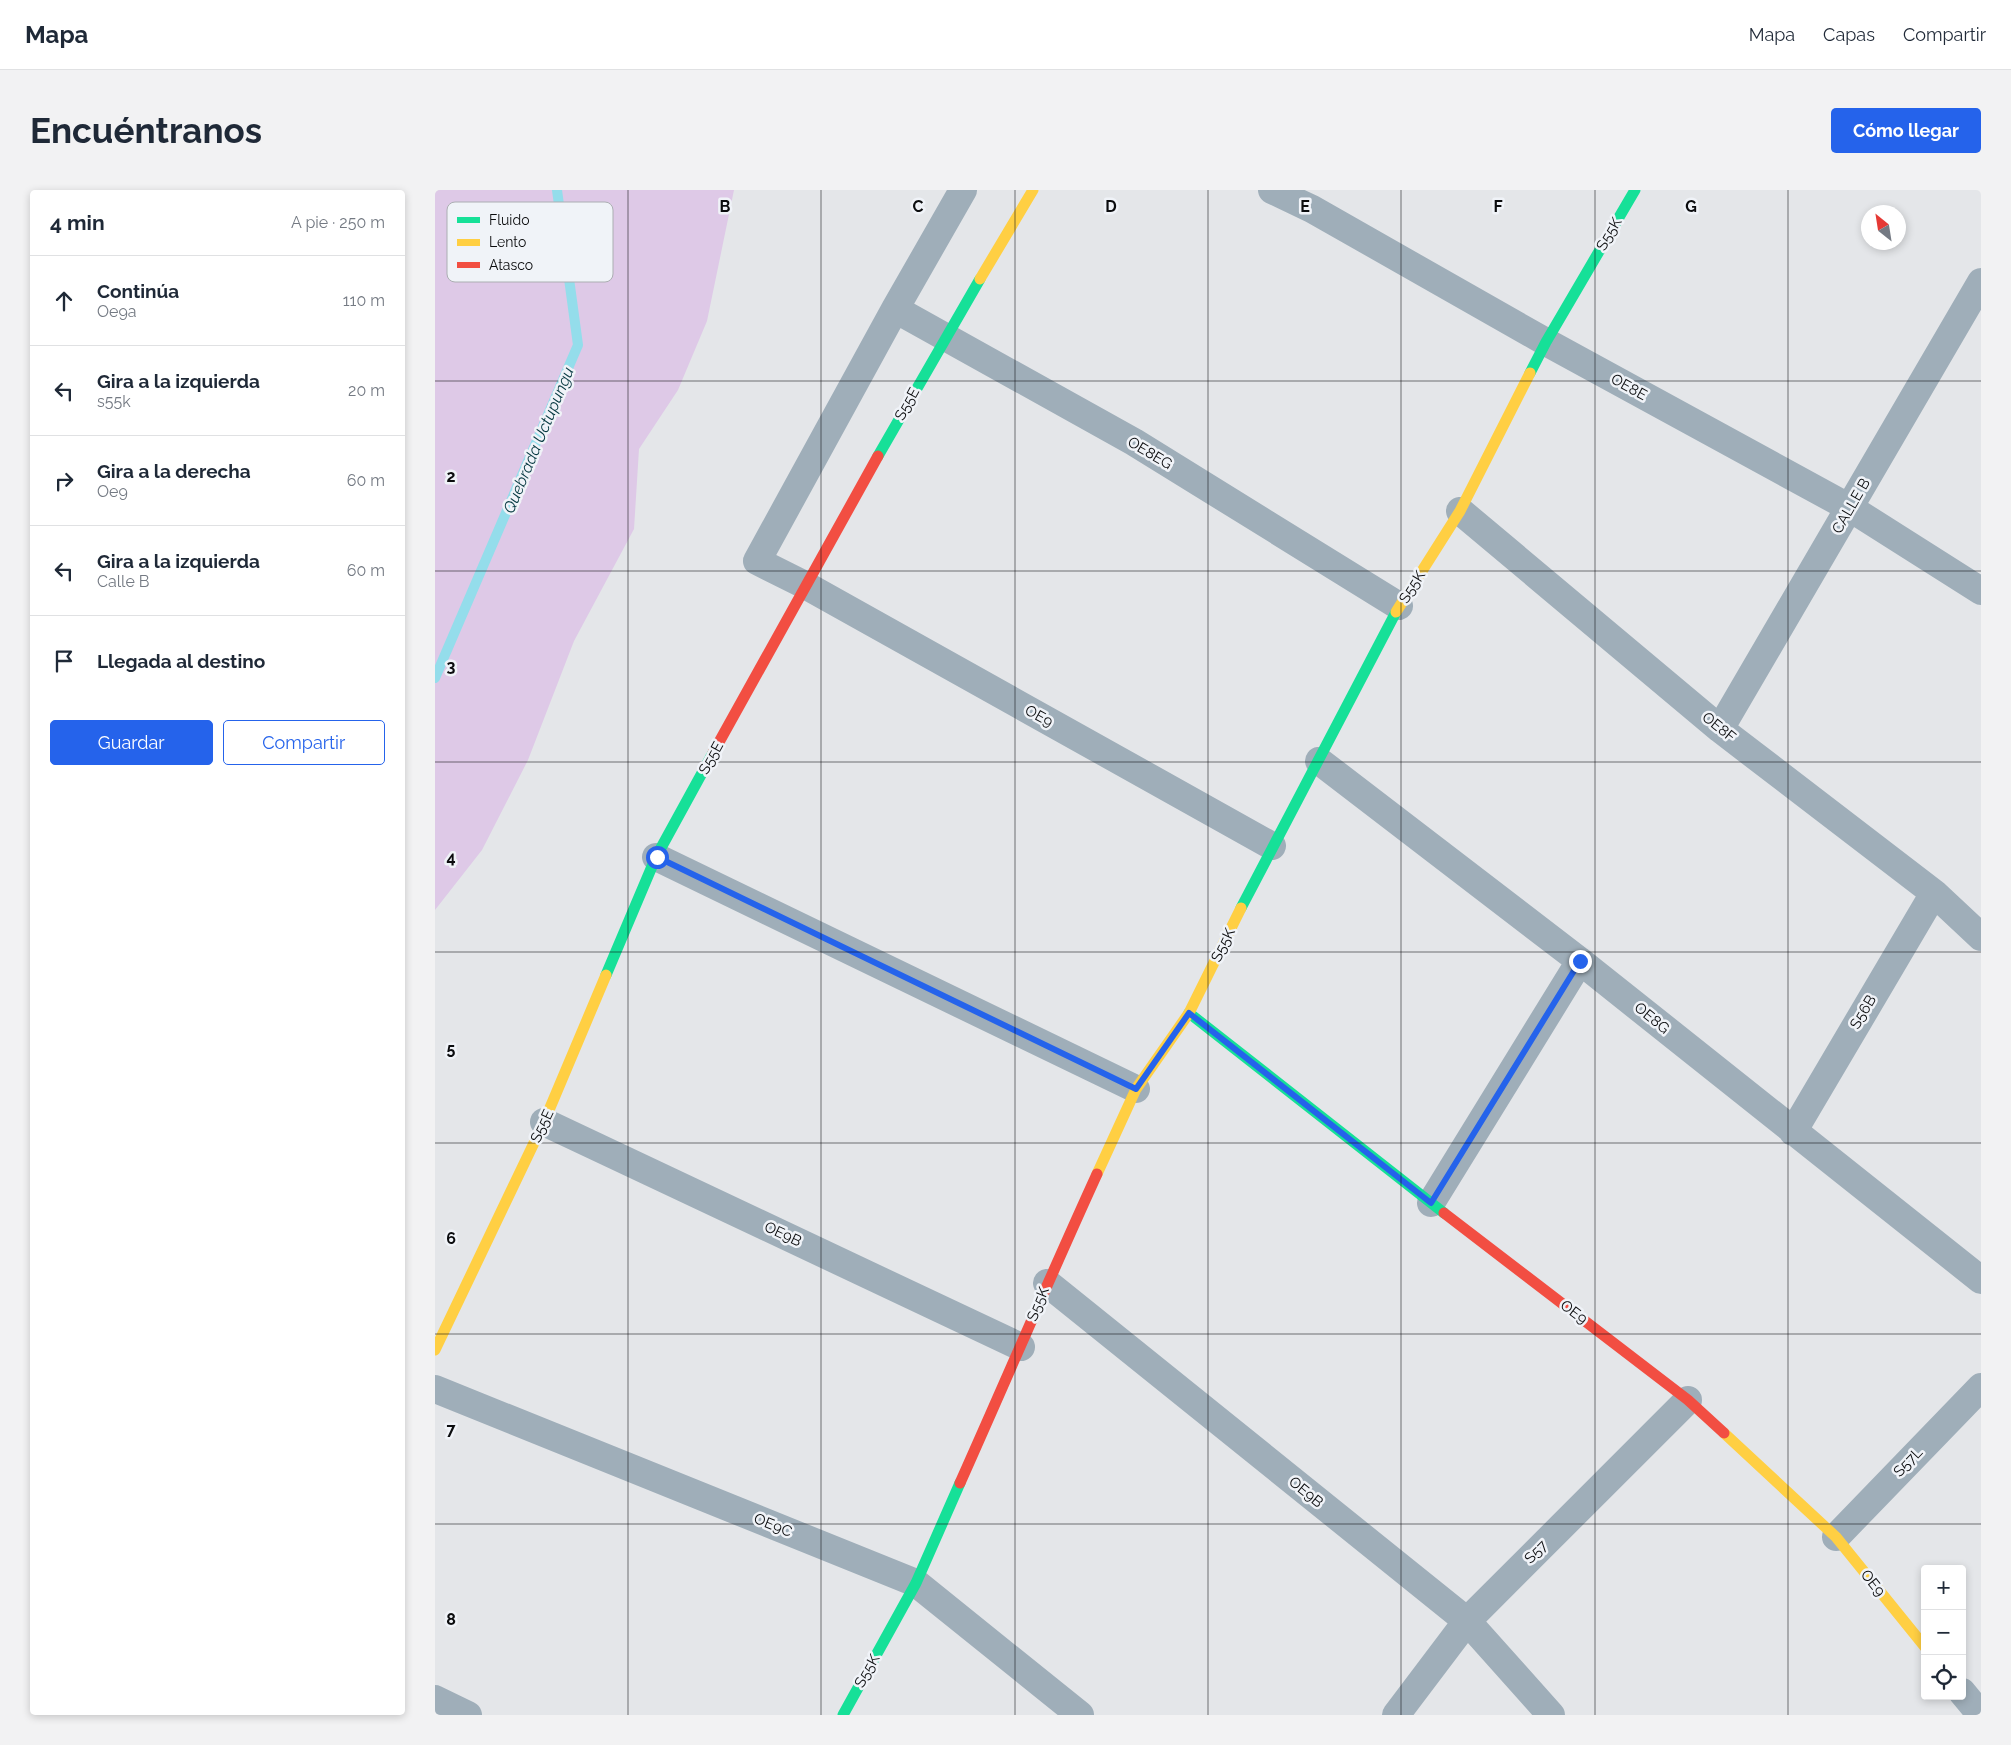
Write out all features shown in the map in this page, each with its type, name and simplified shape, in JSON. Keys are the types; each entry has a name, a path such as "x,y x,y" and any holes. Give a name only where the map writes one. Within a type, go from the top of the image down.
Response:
{"street":[{"path":"895,309 963,190"},
{"name":"S55E","path":"435,1350 544,1122 657,857 805,585 946,336 1033,190"},
{"name":"OE8E","path":"1272,190 1316,200 1546,342 1850,508 1981,591"},
{"name":"S55K","path":"843,1715 916,1583 1021,1347 1047,1283 1136,1089 1189,1013 1272,846 1319,761 1399,606 1460,511 1546,342 1635,190"},
{"name":"CALLE B","path":"1720,729 1981,282"},
{"name":"OE8EG","path":"895,309 1134,442 1399,606"},
{"name":"OE9","path":"895,309 757,561 805,585 1272,846"},
{"name":"OE8F","path":"1460,511 1720,729 1934,893 1981,937"},
{"name":"OE8G","path":"1319,761 1580,961 1981,1280"},
{"path":"657,857 1136,1089"},
{"name":"S56B","path":"1793,1132 1934,893"},
{"path":"1431,1203 1580,961"},
{"name":"OE9","path":"1189,1013 1431,1203 1688,1400 1836,1537 1921,1641"},
{"name":"OE9B","path":"544,1122 1021,1347"},
{"name":"OE9B","path":"1047,1283 1467,1621 1551,1715"},
{"name":"S57L","path":"1836,1537 1981,1387"},
{"name":"OE9C","path":"435,1389 916,1583 1080,1715"},
{"name":"S57","path":"1397,1715 1467,1621 1688,1400"},
{"path":"1966,1697 1981,1715"},
{"path":"435,1699 468,1715"}],"shaded area":[{"path":"435,190 734,190 707,321 678,390 639,449 634,529 574,641 528,760 482,850 435,910"}],"waterway":[{"name":"Quebrada Uctupungu","path":"557,190 559,202"},
{"name":"Quebrada Uctupungu","path":"435,678 578,345 569,282"}],"traffic: fast":[{"path":"1530,373 1546,342 1635,190"},
{"path":"878,456 980,279"},
{"path":"1241,908 1396,612"},
{"path":"606,975 656,857 713,753"},
{"path":"1189,1013 1444,1213"},
{"path":"843,1715 916,1583 960,1483"}],"traffic: slow":[{"path":"980,279 1033,190"},
{"path":"1396,612 1460,511 1530,373"},
{"path":"1097,1174 1136,1089 1189,1013 1241,908"},
{"path":"435,1350 544,1122 606,975"},
{"path":"1724,1433 1836,1537 1921,1642"}],"traffic: jam":[{"path":"713,753 878,456"},
{"path":"960,1483 1097,1174"},
{"path":"1444,1213 1688,1400 1724,1433"}],"route":[{"path":"657,857 1136,1089 1189,1013 1431,1203 1580,961"}]}
